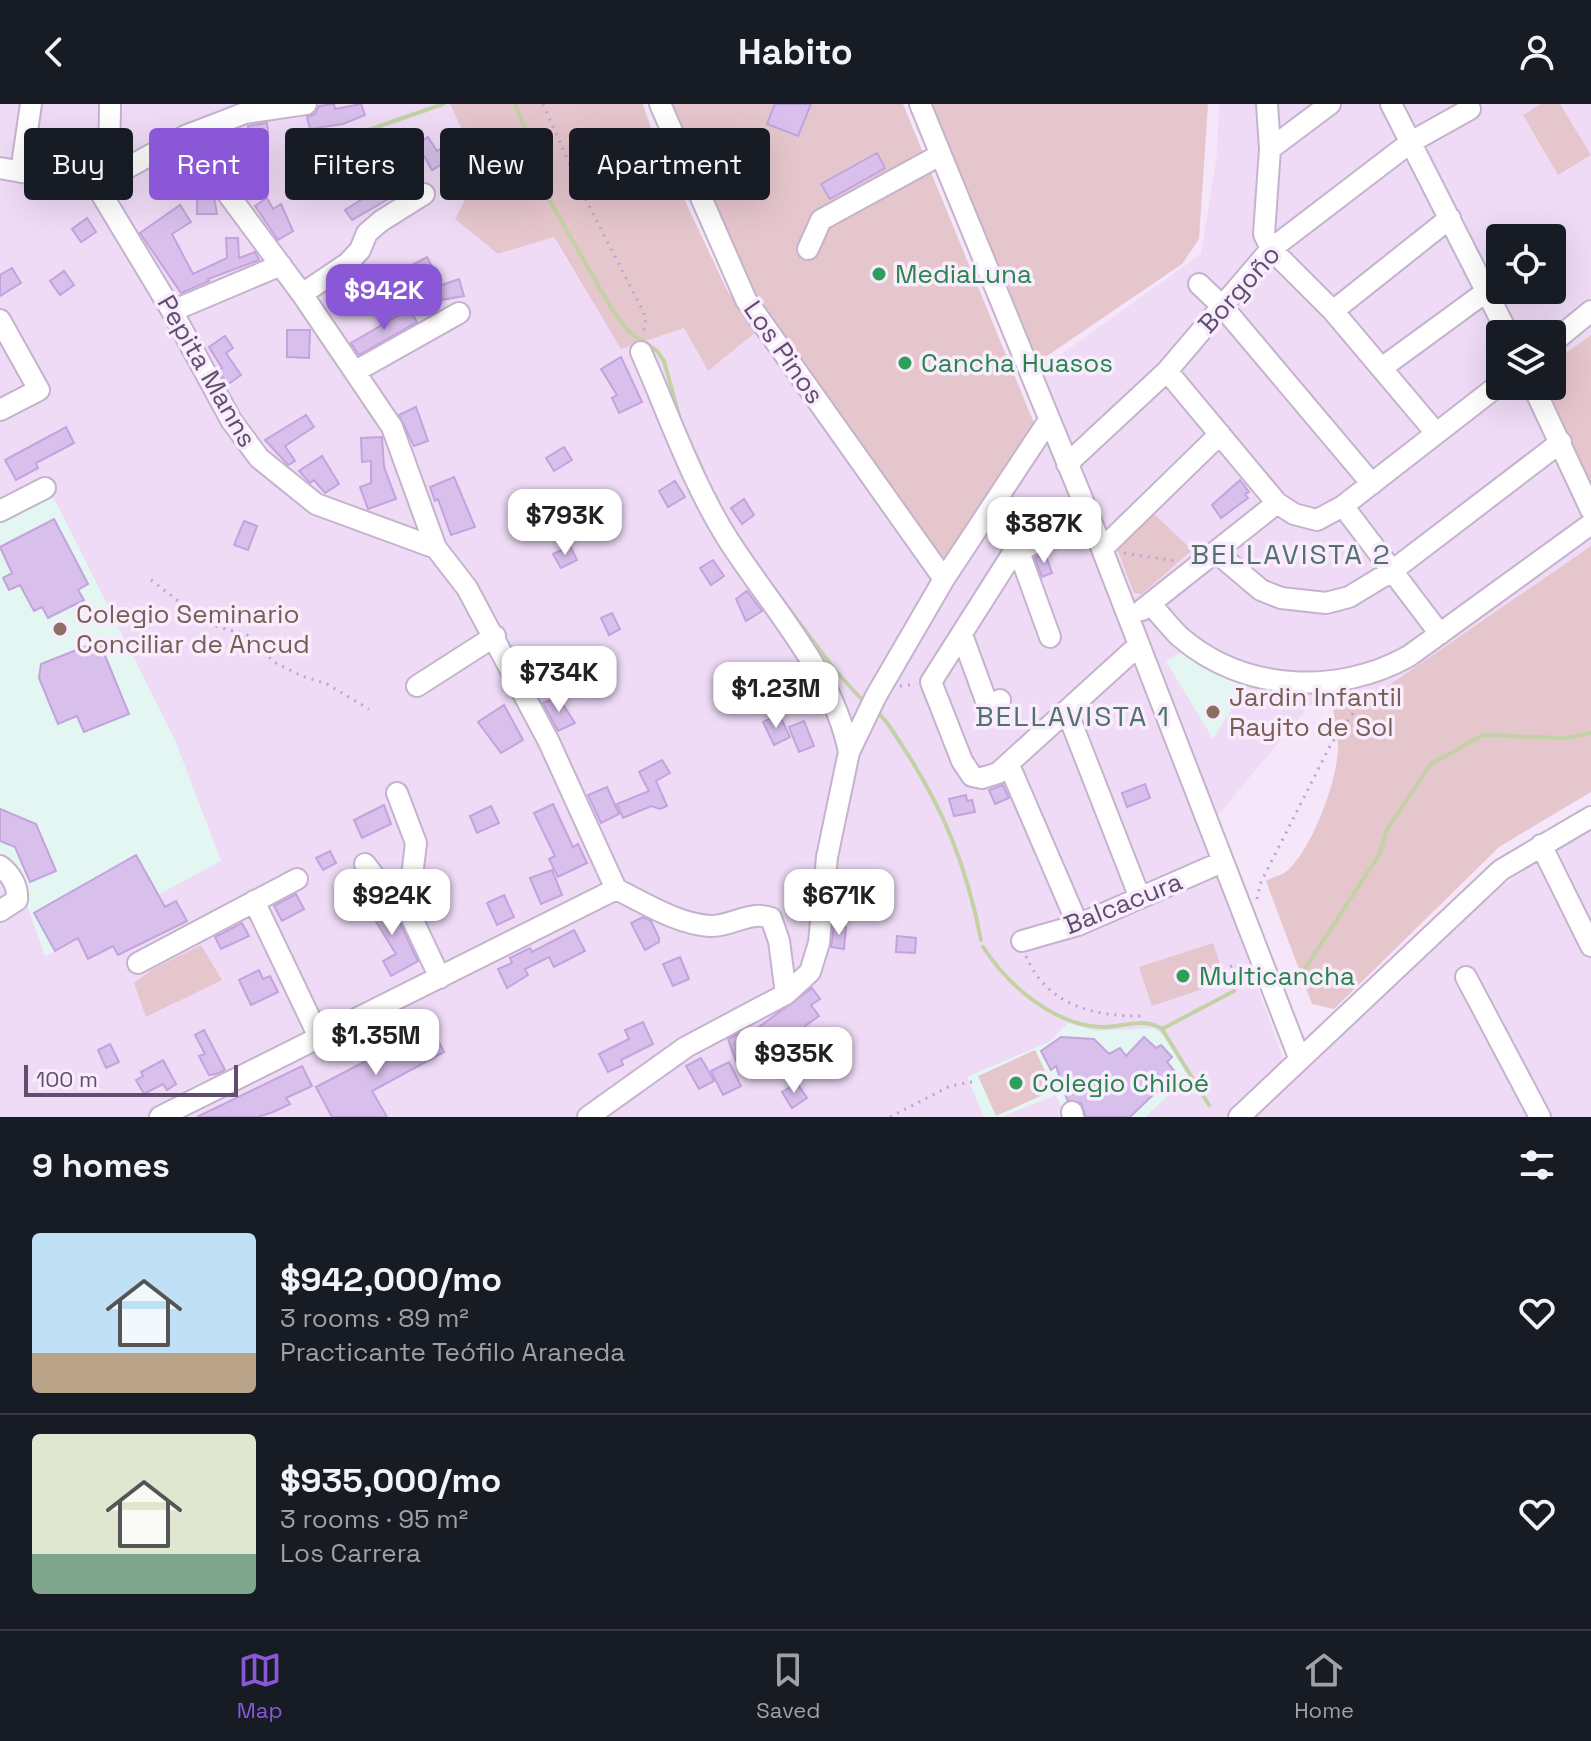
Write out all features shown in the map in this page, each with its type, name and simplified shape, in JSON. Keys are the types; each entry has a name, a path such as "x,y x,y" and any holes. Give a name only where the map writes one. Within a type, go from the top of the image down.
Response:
{"street":[{"path":"21,172 31,104"},
{"path":"110,104 110,128"},
{"path":"206,128 245,113 306,104"},
{"name":"Los Pinos","path":"660,104 746,300 944,579"},
{"path":"920,104 1067,464 1088,513 1110,551 1129,620 1300,1060"},
{"path":"1267,104 1270,149 1264,234 1271,249 1333,311 1436,433"},
{"path":"1270,149 1330,104"},
{"path":"1391,104 1486,289"},
{"name":"Borgoño","path":"1067,464 1167,371 1271,249 1411,142 1470,109"},
{"path":"808,249 821,220 940,155"},
{"path":"0,168 24,173"},
{"name":"Pepita Manns","path":"105,200 172,311 231,420 259,458 316,504 436,548"},
{"path":"233,200 302,294 392,427 436,548 467,588 495,636 549,742 616,889 700,925 714,926 753,915 771,918 779,941 786,994"},
{"path":"302,294 348,263 360,250 367,233 414,200"},
{"path":"1333,311 1450,218"},
{"path":"172,311 281,265"},
{"path":"1199,284 1222,306 1372,484"},
{"path":"1383,367 1486,292"},
{"path":"1566,332 1591,311"},
{"path":"356,371 459,313"},
{"path":"0,320 39,390 0,410"},
{"path":"642,343 728,539 783,618 834,702 849,752"},
{"path":"1167,371 1286,509 1317,520 1343,506 1486,395"},
{"path":"1540,400 1591,510"},
{"path":"588,1117 614,1109 686,1047 786,994 810,972 817,952 827,857 849,752 878,693 944,579 1049,420"},
{"path":"1110,551 1220,434"},
{"path":"1208,559 1261,590 1302,601 1326,603 1349,597 1392,571 1561,442"},
{"path":"0,511 45,488"},
{"path":"1343,506 1440,634"},
{"path":"1129,620 1208,559 1286,509"},
{"path":"1088,513 1018,549 1004,564 931,682 962,761 972,776 991,777 1009,765 1068,714 1139,645"},
{"path":"1150,604 1180,636 1224,664 1281,682 1321,685 1380,672 1440,634 1591,524"},
{"path":"1018,549 1050,637"},
{"path":"962,635 988,706 1000,700"},
{"path":"417,686 495,636"},
{"path":"1068,714 1140,898"},
{"path":"1009,765 1078,925"},
{"path":"397,793 416,843 408,910"},
{"path":"1248,1113 1501,870 1591,817"},
{"path":"1541,845 1585,918 1591,946"},
{"name":"Balcacura","path":"1022,941 1078,925 1222,862"},
{"path":"365,864 382,886 408,910 440,978"},
{"path":"0,866 10,873 18,893 17,900 0,911"},
{"path":"138,963 297,879"},
{"path":"160,1117 616,889"},
{"path":"254,901 319,1037"},
{"path":"1466,977 1540,1117"}],"path":[{"path":"543,104 646,317 642,343"},
{"path":"1110,551 1208,559"},
{"path":"151,580 208,624 247,635 274,662 327,684 369,709"},
{"path":"1246,920 1256,904 1260,884 1331,744 1380,672"},
{"path":"878,693 931,682"},
{"path":"1022,941 1036,978 1059,997 1083,1009 1117,1017 1145,1016"},
{"path":"1223,970 1236,964"},
{"path":"890,1117 950,1086 976,1081"}],"shaded area":[{"path":"0,104 451,104 462,128 440,128 440,200 466,200 456,220 498,254 553,237 621,348 684,328 708,371 756,332 945,585 1061,422 1042,368 1201,254 1217,154 1219,104 1591,104 1591,335 1566,353 1566,320 1486,320 1486,400 1547,400 1591,495 1591,546 1379,692 1310,705 1203,833 1288,1073 1353,1023 1494,892 1561,844 1591,829 1591,1117 0,1117"},
{"path":"450,104 643,104 651,128 569,128 569,200 685,200 727,290 756,332 708,371 684,328 621,349 554,237 498,254 455,219 465,200 553,200 553,128 461,128"},
{"name":"Cancha Huasos","path":"669,104 903,104 1036,428 947,565 754,297 711,200 770,200 770,128 680,128"},
{"path":"932,104 1208,104 1199,239 1182,264 1038,362"},
{"path":"1541,104 1560,104 1591,155 1558,175 1523,115"},
{"path":"1591,335 1591,495 1547,400 1566,400 1566,353"},
{"name":"Colegio Seminario Conciliar de Ancud","path":"51,492 175,740 221,861 45,956 16,874 0,861 0,518"},
{"path":"1152,512 1192,550 1142,594 1134,593 1115,544"},
{"path":"1591,546 1591,792 1499,847 1334,1009 1312,1004 1266,881 1286,872 1297,860 1323,811 1337,757 1333,701 1379,692"},
{"name":"Jardin Infantil Rayito de Sol","path":"1185,650 1246,685 1213,739 1166,661"},
{"name":"Multicancha","path":"1213,943 1226,981 1152,1006 1139,967"},
{"path":"201,945 222,980 146,1017 134,983 153,969"},
{"name":"Colegio Chiloé","path":"1068,1023 1096,1031 1153,1028 1164,1036 1188,1076 1146,1117 1068,1117 1055,1095 1001,1117 984,1117 967,1077 1049,1042"},
{"name":"Colegio Chiloé","path":"1035,1050 1054,1090 996,1116 978,1076"}],"building":[{"path":"334,104 335,109 361,104 365,115 343,124 310,128 307,117 315,114 319,106"},
{"path":"775,104 811,104 798,136 767,124"},
{"path":"267,123 268,128 248,128"},
{"path":"428,137 437,151 440,149 440,165 432,170 424,156 424,140"},
{"path":"877,153 885,168 830,199 821,184"},
{"path":"197,200 215,200 217,214 197,214"},
{"path":"264,200 268,200 273,209 281,204 293,231 278,240 255,206"},
{"path":"361,200 387,200 352,220 345,210"},
{"path":"180,205 191,222 172,234 193,274 227,258 226,238 238,238 239,258 255,252 259,260 181,293 140,233"},
{"path":"87,218 96,232 81,242 72,229"},
{"path":"427,257 442,285 459,279 464,296 436,301 430,284 425,286 414,264"},
{"path":"12,268 21,283 0,296 0,275"},
{"path":"366,270 374,288 359,295 350,278"},
{"path":"64,271 74,285 60,295 50,281"},
{"path":"409,309 417,322 359,355 351,343"},
{"path":"287,330 310,330 309,358 287,357"},
{"path":"225,336 233,348 226,353 241,375 227,385 219,370 222,368 209,347"},
{"path":"621,357 642,402 619,413 612,398 617,395 601,369"},
{"path":"416,407 428,441 414,446 399,415"},
{"path":"306,415 314,427 285,446 295,461 288,465 265,440"},
{"path":"66,427 74,443 36,463 38,468 16,480 5,460"},
{"path":"382,437 384,467 396,499 368,509 360,487 371,483 371,461 362,462 361,438"},
{"path":"564,447 572,460 554,471 546,458"},
{"path":"322,456 339,484 325,493 314,480 310,483 299,471"},
{"path":"454,477 475,527 451,535 438,499 435,501 430,487"},
{"path":"1240,480 1249,492 1245,494 1248,498 1221,518 1212,505"},
{"path":"675,481 685,497 668,507 659,491"},
{"path":"744,499 754,515 742,524 731,508"},
{"path":"54,519 88,584 78,590 84,600 48,618 42,607 34,611 20,585 9,590 3,578 12,573 0,547"},
{"path":"244,521 257,526 248,550 234,545"},
{"path":"570,546 577,560 561,568 553,554"},
{"path":"1045,553 1052,573 1042,577 1035,558"},
{"path":"713,560 724,576 711,585 700,568"},
{"path":"747,591 762,611 746,621 736,599"},
{"path":"612,613 620,629 609,635 601,618"},
{"path":"99,641 129,714 84,732 77,716 58,724 39,678 41,664"},
{"path":"558,697 575,723 558,731 543,703"},
{"path":"504,705 523,740 501,753 478,722"},
{"path":"779,714 790,737 774,745 763,722"},
{"path":"804,721 814,746 799,752 789,727"},
{"path":"662,760 670,773 656,781 667,806 660,809 651,806 623,818 617,804 649,791 639,772"},
{"path":"1145,784 1150,798 1127,807 1122,793"},
{"path":"1003,785 1009,798 995,804 989,790"},
{"path":"607,787 619,814 601,823 588,795"},
{"path":"966,795 967,801 972,800 975,812 954,816 949,799"},
{"path":"553,804 573,847 578,844 587,863 558,877 549,859 555,856 534,813"},
{"path":"384,805 391,824 362,838 354,820"},
{"path":"491,806 499,823 477,833 470,816"},
{"path":"0,809 36,824 56,871 30,882 15,847 0,841"},
{"path":"330,851 336,863 323,870 316,858"},
{"path":"136,855 165,907 176,901 187,921 118,955 113,946 88,959 78,938 55,951 34,913"},
{"path":"552,870 562,895 541,904 530,878"},
{"path":"296,894 304,909 282,921 274,906"},
{"path":"504,895 514,917 497,925 487,903"},
{"path":"374,896 397,917 418,961 391,976 383,961 396,954 364,902"},
{"path":"643,917 651,921 659,938 659,942 645,950 631,923"},
{"path":"242,923 249,936 221,949 215,937"},
{"path":"834,925 846,927 844,949 831,947"},
{"path":"574,930 585,951 554,967 549,957 525,969 528,975 507,988 498,969 512,963 510,958 530,948 532,952"},
{"path":"897,936 916,938 915,953 896,952"},
{"path":"680,957 689,979 673,986 663,964"},
{"path":"259,970 263,979 270,976 278,992 251,1005 239,980"},
{"path":"812,988 820,999 811,1005 819,1016 805,1026 819,1050 805,1059 792,1041 767,1052 763,1046 736,1061 728,1039 740,1033 744,1038"},
{"path":"643,1022 653,1044 621,1060 623,1065 608,1072 599,1054 629,1039 625,1030"},
{"path":"431,1027 444,1052 372,1091 387,1117 332,1117 316,1087"},
{"path":"204,1030 225,1070 216,1074 209,1075 199,1056 205,1054 195,1035"},
{"path":"1061,1037 1094,1039 1109,1054 1120,1048 1126,1056 1144,1037 1156,1048 1161,1045 1172,1057 1167,1062 1176,1073 1130,1117 1086,1117 1081,1103 1067,1100 1056,1066 1051,1070 1041,1051"},
{"path":"110,1044 119,1062 106,1068 98,1050"},
{"path":"701,1058 714,1081 699,1089 686,1066"},
{"path":"163,1060 176,1084 167,1090 163,1084 144,1094 136,1080 143,1076 141,1072"},
{"path":"729,1062 741,1086 723,1095 711,1071"},
{"path":"302,1066 312,1086 286,1098 290,1104 258,1117 197,1117"},
{"path":"797,1083 807,1098 792,1108 782,1092"}],"waterway":[{"path":"374,128 443,104"},
{"path":"515,104 530,142 529,160 543,189 613,311 629,332 657,351 664,361 680,419"},
{"path":"688,438 706,478"},
{"path":"763,574 834,669 864,702"},
{"path":"877,712 918,770 942,816 969,888 981,940"},
{"path":"1294,985 1379,855 1387,829 1431,764 1483,735 1565,738 1591,733"},
{"path":"983,947 1018,988 1065,1019 1100,1027 1147,1023 1162,1029 1209,1105"},
{"path":"1162,1029 1234,991"}],"place":[{"name":"MediaLuna","path":"879,274"},
{"name":"Cancha Huasos","path":"905,363"},
{"name":"Colegio Seminario Conciliar de Ancud","path":"60,629"},
{"name":"Jardin Infantil Rayito de Sol","path":"1213,712"},
{"name":"Multicancha","path":"1183,976"},
{"name":"Colegio Chiloé","path":"1016,1083"}],"district":[{"name":"BELLAVISTA 2","path":"1291,554"},
{"name":"BELLAVISTA 1","path":"1073,716"}]}
